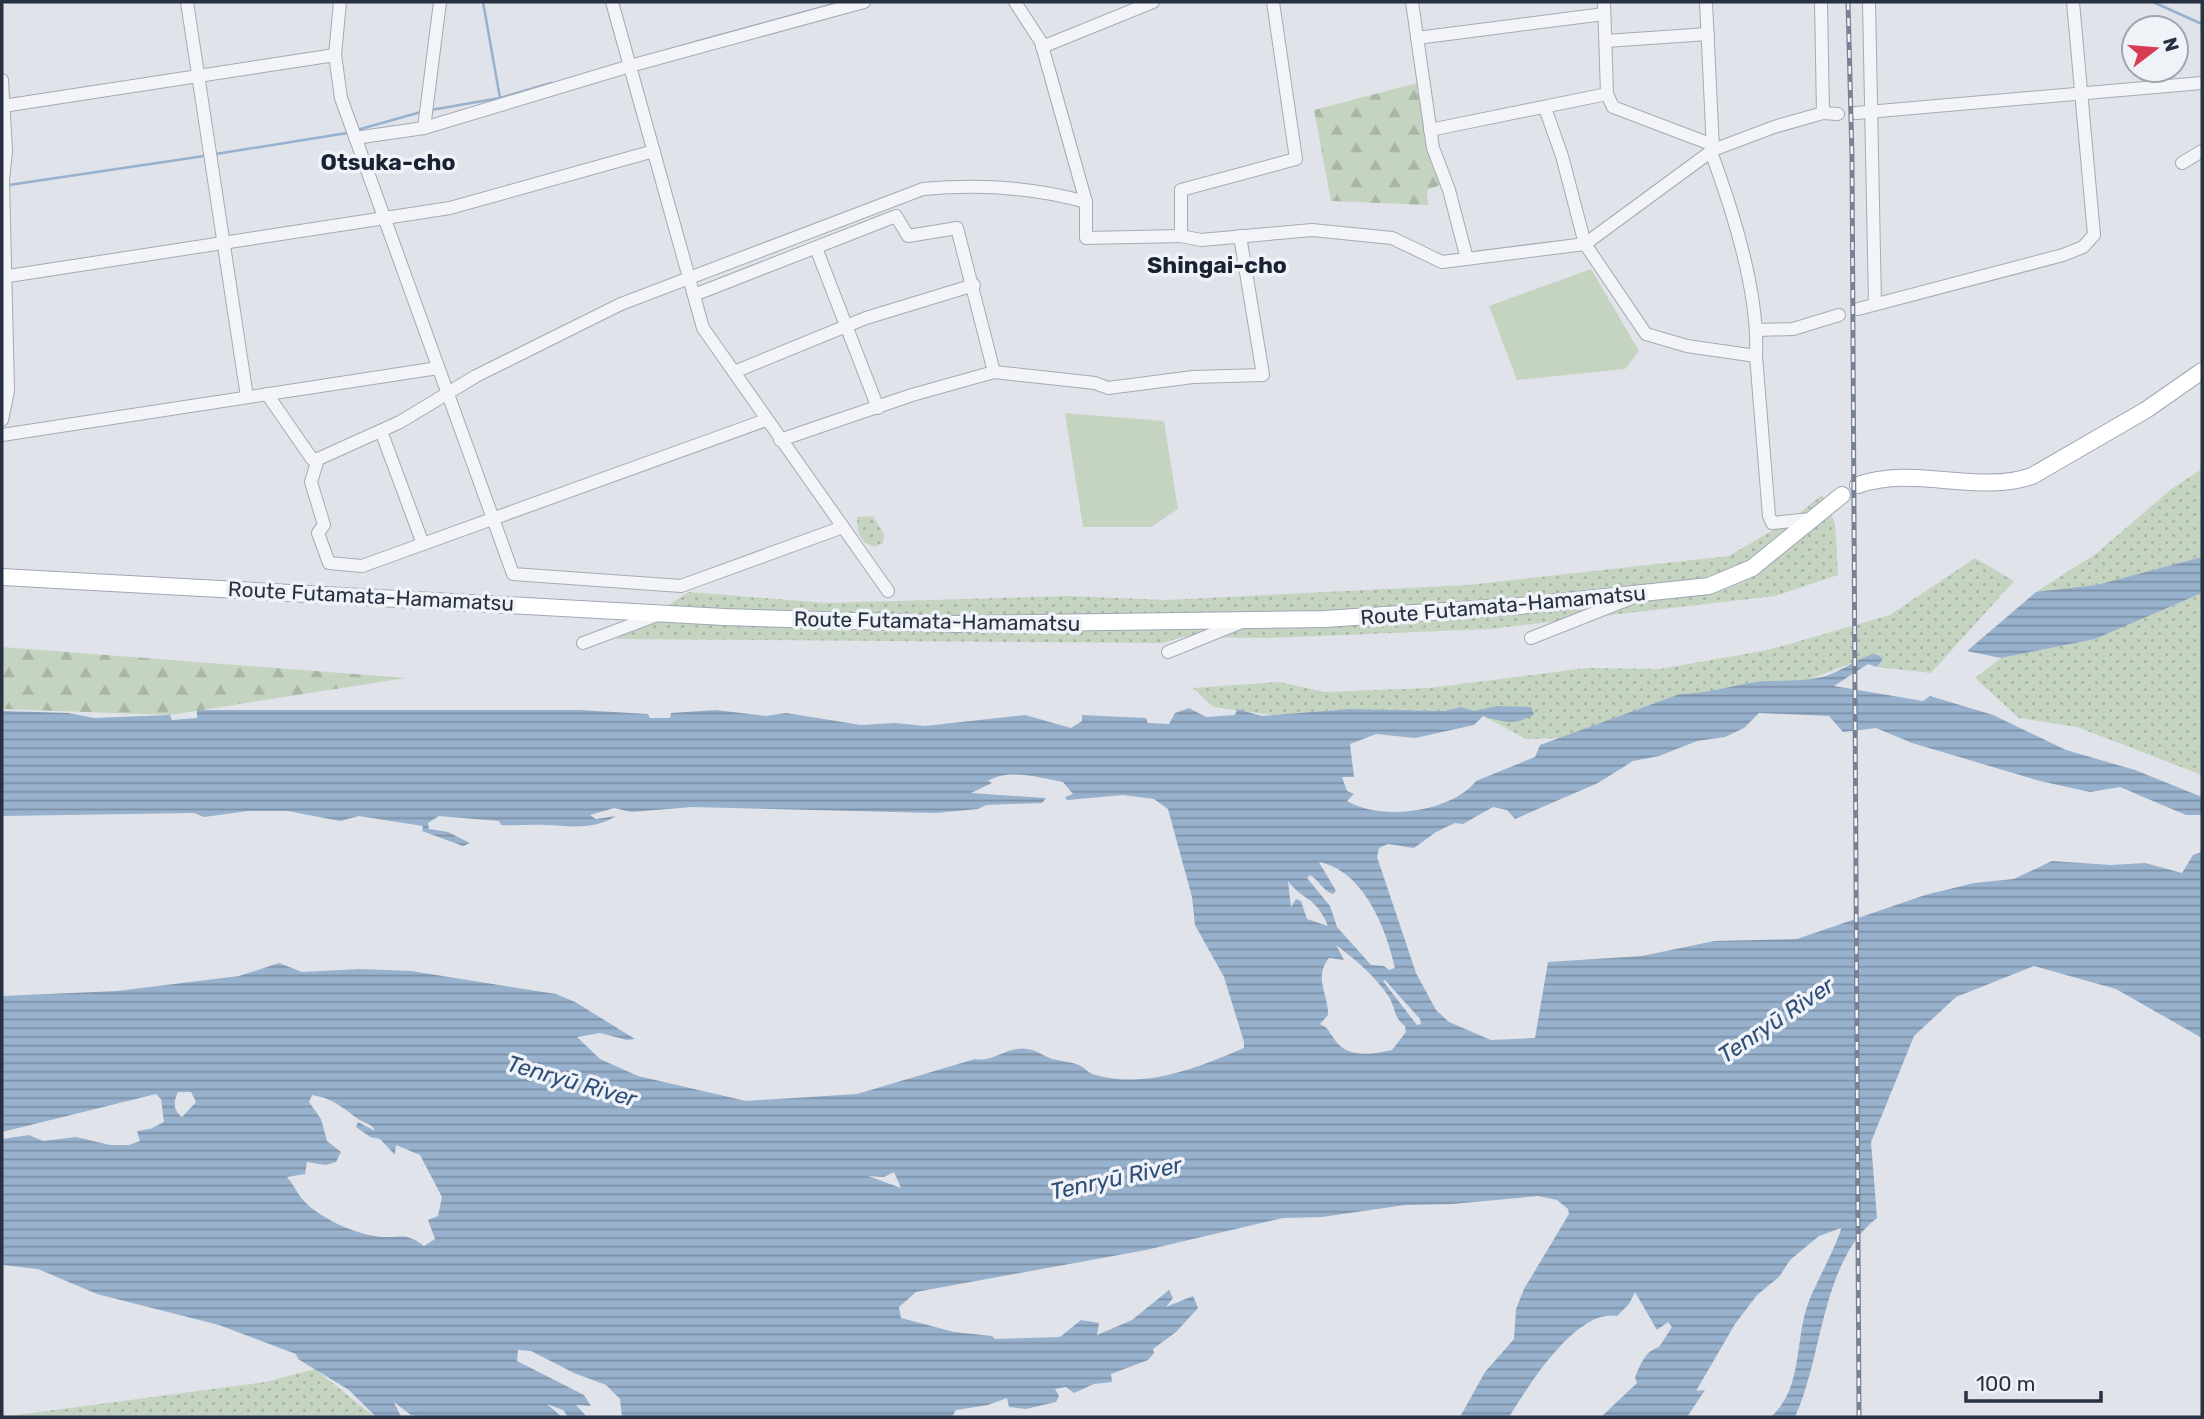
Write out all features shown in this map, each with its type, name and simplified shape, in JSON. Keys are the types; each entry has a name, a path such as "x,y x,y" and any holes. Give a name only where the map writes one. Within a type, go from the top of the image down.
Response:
{"main road":[{"path":"1858,485 1874,479 1905,476 1996,484 2017,481 2032,476 2146,410 2202,371"},
{"name":"Route Futamata-Hamamatsu","path":"2,577 724,617 959,624 1325,619 1520,606 1709,586 1729,580 1752,568 1842,495"}],"street":[{"path":"187,2 247,397"},
{"path":"340,2 335,55 341,99 513,574 681,586 843,527"},
{"path":"424,128 440,2"},
{"path":"612,2 703,328 888,591"},
{"path":"355,138 424,128 630,66 864,2"},
{"path":"1015,2 1042,47 1086,202 1086,238 1181,236 1201,240 1312,230 1392,238 1442,262 1585,244 1712,149 1823,113 1838,114"},
{"path":"1042,47 1153,2"},
{"path":"1181,236 1181,190 1296,159 1273,2"},
{"path":"1412,2 1430,130 1467,259"},
{"path":"1706,2 1712,149 1730,205 1758,330 1756,356 1769,516 1772,523 1779,524 1811,519"},
{"path":"1821,2 1823,113"},
{"path":"1868,2 1873,113 1875,304"},
{"path":"1858,309 2063,255 2083,247 2094,235 2073,2"},
{"path":"1417,38 1604,8 1607,94 1613,107 1712,149"},
{"path":"1606,41 1707,34"},
{"path":"3,106 335,55"},
{"path":"2,80 6,151 3,180 3,276 8,391 2,420"},
{"path":"1856,113 2202,83"},
{"path":"1430,130 1607,94"},
{"path":"1545,108 1562,156 1585,244 1646,334 1686,346 1756,356"},
{"path":"3,276 450,208 653,151"},
{"path":"2182,163 2202,151"},
{"path":"267,394 312,459 318,458 381,431 449,395 476,376 621,304 923,189 951,186 1041,190 1086,202"},
{"path":"694,295 896,216 908,236 957,228 974,285 994,372"},
{"path":"780,440 994,372 1095,383 1108,388 1193,377 1264,375 1240,236"},
{"path":"816,248 878,408"},
{"path":"734,373 845,326 974,285"},
{"path":"1758,330 1793,329 1839,315"},
{"path":"2,435 438,368"},
{"path":"318,458 311,482 324,525 317,533 329,563 362,566 766,420"},
{"path":"381,431 423,544"},
{"path":"1531,638 1641,595"},
{"path":"583,643 666,612"},
{"path":"1168,652 1248,620"}],"green space":[{"path":"1417,83 1432,163 1440,185 1427,190 1428,205 1331,201 1314,110"},
{"path":"1591,269 1639,351 1625,369 1517,380 1489,306"},
{"path":"1065,413 1164,421 1178,509 1151,527 1083,527"},
{"path":"2202,469 2202,557 2070,593 2036,592 2097,553 2170,490"},
{"path":"1822,495 1835,523 1838,575 1775,596 1490,629 1268,638 1183,637 1162,643 616,639 689,592 826,603 1067,596 1167,600 1468,585 1729,556 1792,519"},
{"path":"873,516 884,534 883,543 874,547 862,539 857,522 857,517"},
{"path":"1975,558 2014,581 1931,673 1877,667 1875,654 1803,682 1667,699 1561,738 1526,739 1474,711 1337,710 1272,715 1213,707 1193,688 1279,682 1325,692 1429,688 1586,668 1660,669 1768,650 1890,615"},
{"path":"2202,593 2202,775 2077,727 2019,718 1975,678 2001,658 2095,639"},
{"path":"2,647 406,678 170,715 2,709"},
{"path":"315,1369 375,1417 2,1417 265,1382"}],"water":[{"path":"2202,557 2202,593 2095,639 2001,658 1967,651 2036,592 2097,585"},
{"name":"Tenryū River","path":"1875,654 1883,658 1877,667 1868,664 1834,686 1923,701 1930,696 1993,715 2066,750 2135,770 2202,797 2202,815 2186,815 2120,787 2090,792 2040,781 1912,743 1876,728 1843,732 1829,716 1759,713 1744,728 1725,737 1697,741 1659,756 1633,761 1598,783 1515,819 1507,810 1493,807 1463,824 1455,823 1436,832 1414,848 1388,844 1379,848 1377,857 1416,973 1436,1010 1449,1022 1491,1040 1535,1038 1548,962 1642,956 1714,941 1797,939 1925,895 1974,883 2014,879 2052,861 2111,865 2145,863 2182,873 2193,855 2202,852 2202,1038 2116,989 2034,966 1956,997 1914,1036 1871,1142 1877,1218 1859,1236 1844,1259 1834,1284 1812,1367 1795,1417 1771,1417 1789,1392 1804,1316 1841,1228 1819,1236 1790,1260 1779,1277 1757,1295 1735,1324 1696,1391 1705,1390 1687,1417 1601,1417 1637,1383 1635,1377 1644,1359 1659,1347 1672,1327 1668,1322 1657,1330 1635,1292 1629,1304 1617,1316 1601,1317 1569,1337 1540,1370 1509,1417 1460,1417 1485,1372 1514,1339 1516,1309 1524,1289 1569,1214 1568,1209 1557,1200 1538,1196 1453,1204 1405,1205 1322,1217 1283,1218 1146,1250 916,1292 899,1307 901,1318 954,1332 992,1336 995,1339 1060,1337 1081,1320 1099,1323 1097,1335 1132,1320 1169,1290 1173,1298 1166,1307 1193,1296 1198,1308 1176,1332 1153,1349 1154,1353 1148,1360 1111,1374 1112,1382 1094,1384 1074,1393 1066,1387 1055,1389 1059,1396 1056,1402 1026,1409 1009,1407 1007,1398 988,1405 956,1410 952,1417 622,1417 620,1399 606,1385 574,1373 531,1351 518,1350 517,1361 584,1395 591,1406 576,1405 587,1417 568,1417 563,1410 547,1404 562,1417 425,1417 411,1415 394,1402 401,1417 376,1417 349,1390 298,1359 296,1354 219,1325 97,1294 38,1269 2,1265 2,1139 29,1135 43,1141 76,1137 110,1145 129,1145 140,1141 137,1131 150,1129 164,1122 161,1099 156,1094 2,1132 2,996 117,991 239,976 279,963 302,972 359,969 411,971 556,994 575,1002 635,1039 627,1040 600,1033 577,1037 600,1059 638,1076 746,1101 857,1094 1020,1048 1079,1065 1092,1074 1131,1080 1151,1078 1208,1063 1244,1048 1244,1042 1224,977 1195,925 1192,897 1168,809 1154,799 1123,795 1067,800 1065,797 1073,794 1063,782 1034,776 1005,775 988,781 992,783 971,793 1046,798 1042,803 986,805 978,809 935,813 692,807 631,812 614,808 590,815 596,819 616,816 582,826 501,825 499,821 439,816 428,823 429,829 448,832 470,843 463,846 422,831 423,826 359,816 340,821 288,811 248,811 204,817 194,813 2,816 2,711 68,713 94,718 170,715 172,720 197,718 197,710 579,710 670,718 671,713 716,710 766,716 786,713 861,725 895,723 925,726 1025,715 1071,728 1082,721 1082,715 1146,718 1148,723 1169,724 1175,713 1189,708 1206,717 1235,715 1237,709 1262,716 1350,709 1444,711 1461,707 1474,711 1497,706 1531,707 1534,714 1521,720 1503,721 1483,716 1474,725 1415,738 1376,734 1350,744 1354,777 1342,777 1347,791 1354,794 1347,801 1378,811 1396,812 1433,807 1450,800 1476,781 1535,757 1540,745 1680,694 1760,682 1817,678","holes":["1319,862 1335,867 1360,889 1379,919 1395,968 1389,970 1384,966 1371,965 1337,927 1330,906 1307,878 1310,875 1333,894 1336,891","1288,881 1319,909 1328,926 1307,919 1301,901 1296,899 1291,907","1336,945 1365,969 1389,997 1406,1032 1392,1050 1369,1054 1354,1053 1340,1046 1320,1024 1328,1015 1322,973 1329,958 1344,960","1385,980 1420,1019 1421,1024 1417,1025 1383,981","178,1092 191,1092 196,1102 182,1117 175,1108","312,1095 331,1101 370,1125 375,1131 358,1122 356,1127 370,1137 380,1139 395,1155 396,1145 420,1155 442,1197 438,1216 428,1220 435,1239 424,1246 408,1237 373,1236 351,1230 319,1213 303,1200 287,1177 305,1174 307,1162 326,1165 336,1162 341,1152 327,1141 321,1119 309,1102","894,1172 901,1188 868,1176 884,1177"]}],"waterway":[{"path":"483,2 500,98"},
{"path":"692,43 841,2"},
{"path":"2153,2 2202,24"},
{"path":"431,110 500,98 551,83"},
{"path":"357,130 421,112"},
{"path":"216,154 347,133"},
{"path":"9,185 204,156"}],"railway":[{"path":"1848,2 1852,158 1859,1417"}],"district":[{"name":"Otsuka-cho","path":"388,162"},
{"name":"Shingai-cho","path":"1217,265"}]}
